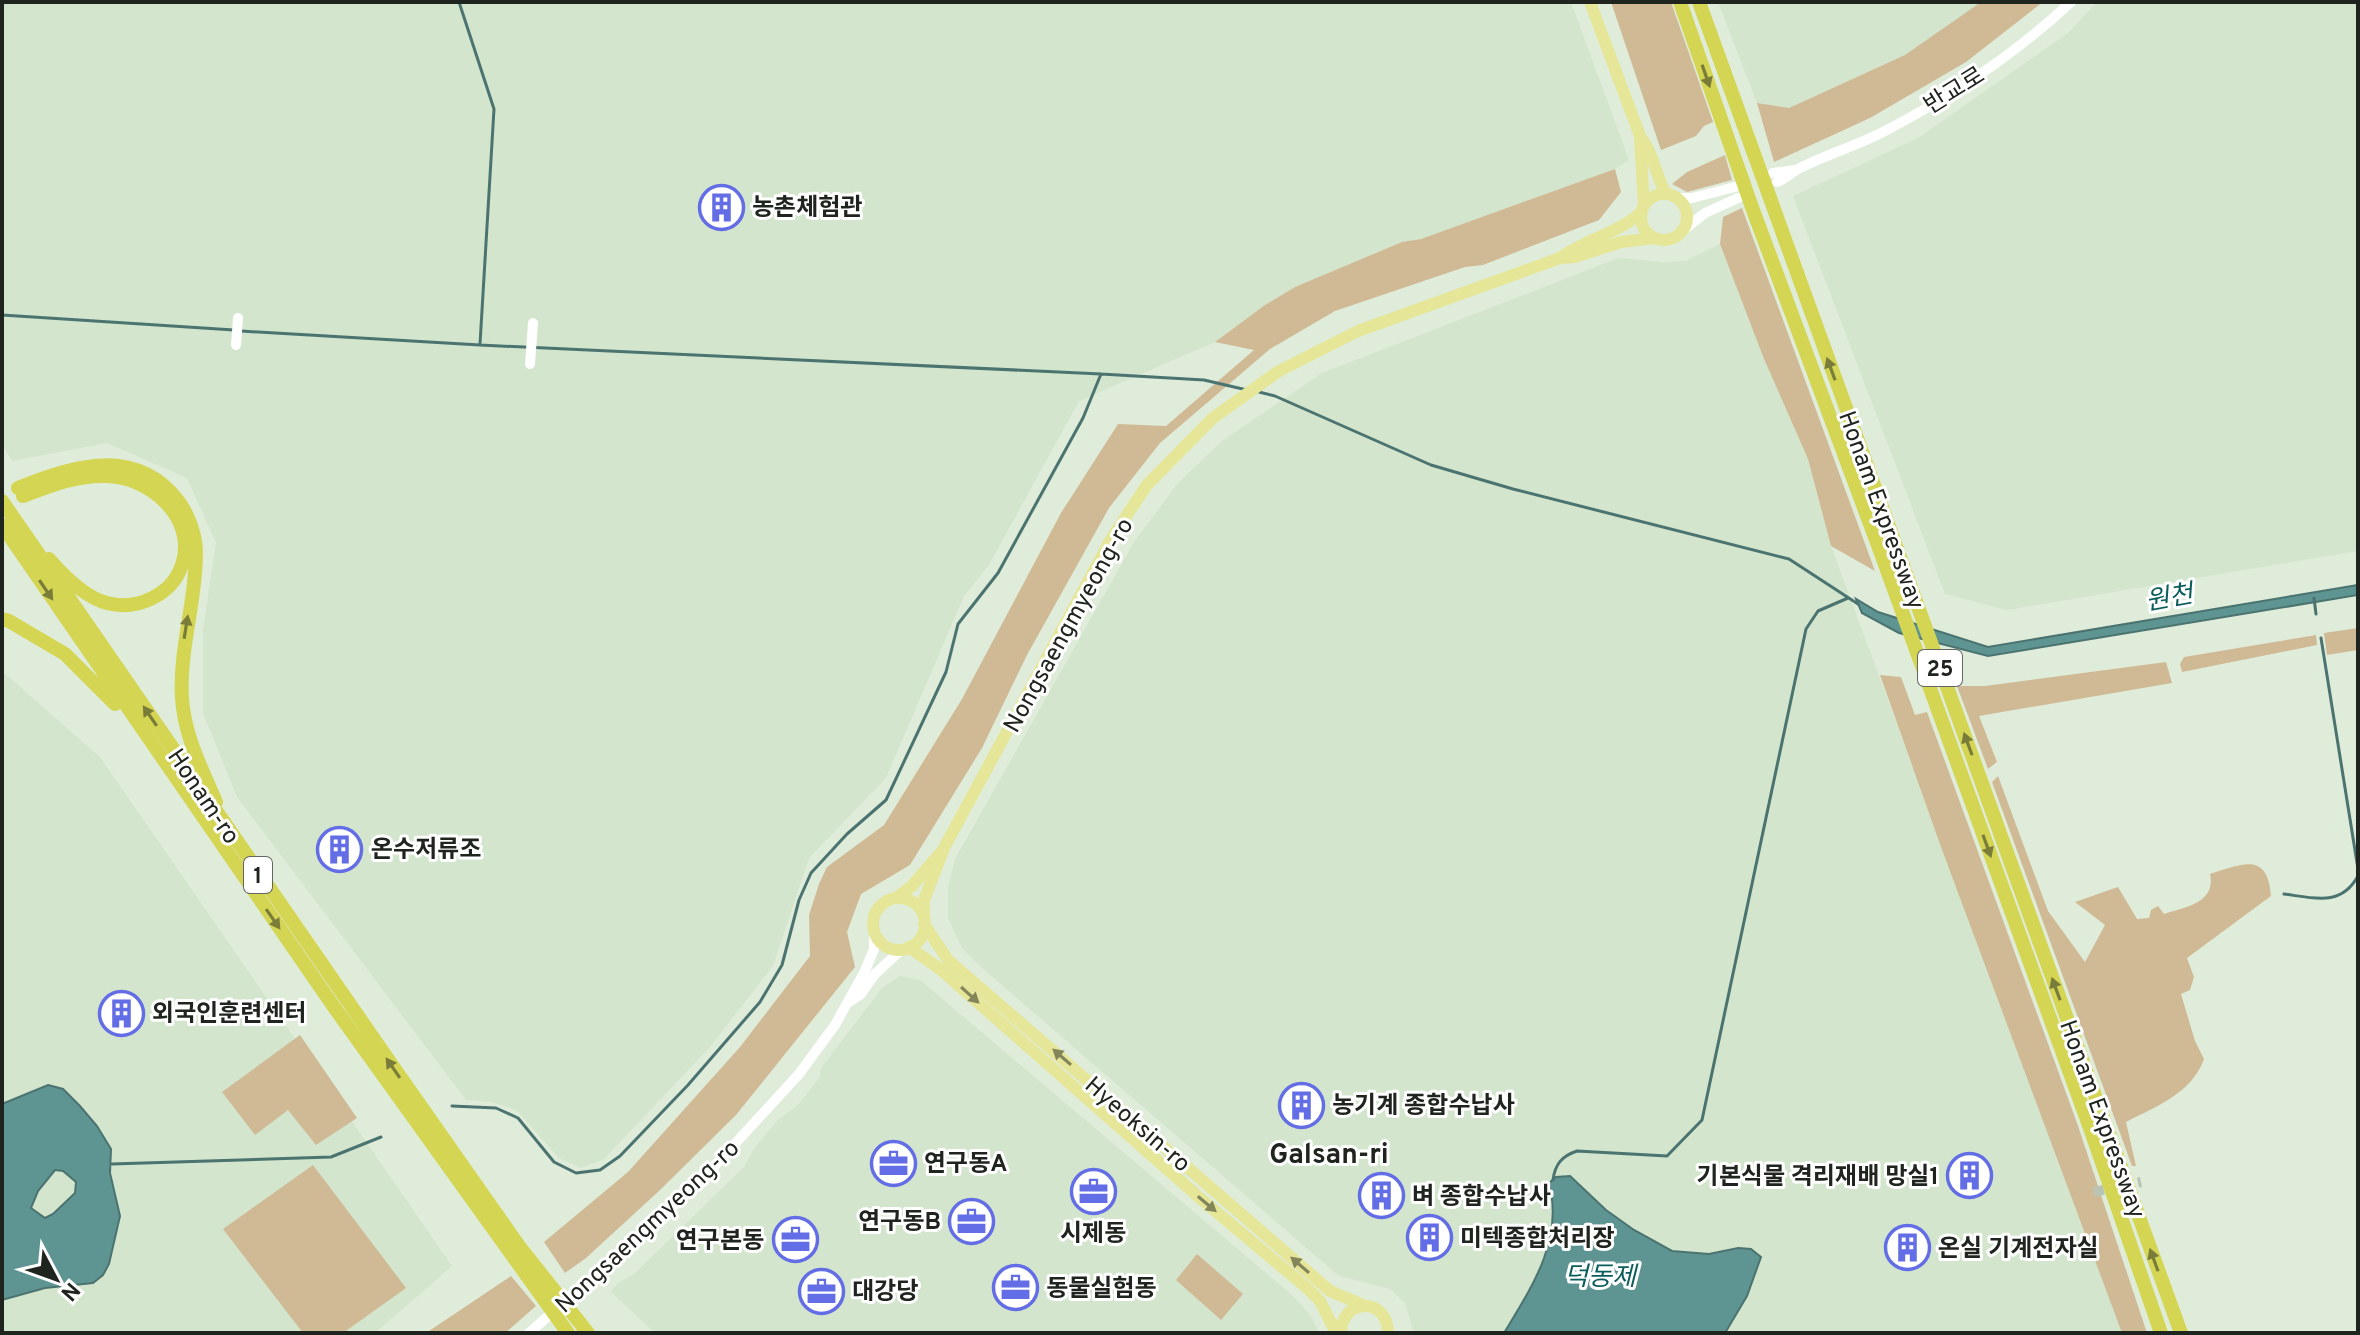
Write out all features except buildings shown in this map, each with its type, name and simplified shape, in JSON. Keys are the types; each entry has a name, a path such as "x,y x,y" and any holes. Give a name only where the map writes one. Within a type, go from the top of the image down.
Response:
{"highway":[{"name":"Honam Expressway","path":"1680,2 1753,210 2090,1128 2161,1333"},
{"name":"Honam Expressway","path":"1699,2 2181,1333"},
{"path":"22,530 53,564 87,593 106,603 131,606 157,597 175,580 183,563 184,542 177,519 156,493 127,478 106,476 72,479 21,492 56,472 102,464 120,466 154,479 170,491 183,509 196,550 194,585 181,660 186,729 218,807 247,858"},
{"name":"Honam-ro","path":"2,501 513,1248"},
{"name":"Honam-ro","path":"2,525 155,749 513,1248"},
{"path":"2,619 65,654 96,683 155,749"},
{"name":"1","path":"513,1248 579,1331"}],"main road":[{"path":"1560,258 1575,257 1621,242 1655,238 1667,240 1685,226 1686,210 1655,174 1590,2"},
{"path":"1640,136 1642,225 1655,238"},
{"path":"1560,258 1573,248 1620,229 1653,197 1671,196"},
{"name":"Nongsaengmyeong-ro","path":"905,948 920,938 924,900 944,848 1111,539 1147,485 1213,418 1279,371 1358,331 1560,258"},
{"name":"Nongsaengmyeong-ro","path":"874,930 875,912 912,886 944,848"},
{"path":"896,898 913,902 924,921"},
{"name":"Hyeoksin-ro","path":"924,921 948,960 1330,1291 1384,1315 1388,1333"},
{"path":"874,930 881,943 894,949 905,948"},
{"name":"Hyeoksin-ro","path":"905,948 940,969 1307,1288 1320,1301 1339,1332"},
{"name":"Hyeoksin-ro","path":"1339,1332 1349,1311 1365,1306"}],"street":[{"name":"반교로","path":"1775,178 1881,133 1963,86 2039,32 2071,2"},
{"path":"1671,196 1692,198 1736,192 1681,232"},
{"path":"236,345 238,318"},
{"path":"530,364 533,323"},
{"name":"Nongsaengmyeong-ro","path":"529,1333 707,1175 799,1074 849,1002 874,949 874,930"},
{"name":"Nongsaengmyeong-ro","path":"849,1002 861,994 875,974 905,948"}],"shaded area":[{"path":"2,2 1571,2 1629,160 1615,169 1421,239 1402,242 1295,287 1215,342 1079,401 989,565 964,596 886,778 809,858 773,966 710,1047 604,1159 581,1168 559,1158 516,1110 491,1102 466,1100 237,797 203,713 203,629 216,543 187,478 107,443 12,461 2,444"},
{"path":"1611,2 1671,2 1713,122 1704,126 1696,136 1661,150"},
{"path":"1718,2 1981,2 1905,55 1789,108 1757,103"},
{"path":"1981,2 2043,2 1966,62 1870,118 1774,162 1757,103 1789,108 1905,55"},
{"path":"2097,2 2358,2 2358,551 2007,610 1945,594 1793,196 1918,138 2068,33"},
{"path":"1725,155 1732,180 1687,192 1672,184 1687,172"},
{"path":"1615,169 1621,192 1599,220 1483,265 1465,267 1335,311 1270,349 1160,443 1109,508 1027,655 982,748 910,865 861,894 847,932 855,967 736,1115 659,1191 586,1258 565,1273 544,1242 628,1172 740,1047 810,956 809,915 827,867 884,825 962,699 1061,513 1118,424 1166,426 1254,350 1215,342 1295,287 1402,242 1421,239"},
{"path":"1742,208 1875,571 1831,546 1808,459 1764,359 1720,244 1723,217"},
{"path":"1720,244 1764,359 1808,459 1831,546 2122,1333 1414,1333 1405,1303 1390,1289 1339,1276 982,968 962,948 948,918 948,887 955,859 1134,542 1177,484 1222,441 1322,373 1619,258 1685,261"},
{"path":"2358,628 2358,650 2327,655 2324,633"},
{"path":"2316,635 2317,645 2182,672 2180,664 2184,657"},
{"path":"2166,662 2172,683 1979,716 1997,762 1988,769 1957,686 1985,686"},
{"path":"2,671 100,757 452,1266 375,1333 2,1333"},
{"path":"1880,675 1901,677 1915,715 1927,712 2077,1123 2147,1333 2122,1333"},
{"path":"1998,776 2048,911 2085,962 2105,925 2075,902 2118,887 2137,919 2149,918 2151,910 2158,906 2164,914 2198,902 2208,892 2210,874 2232,867 2251,864 2259,867 2269,882 2271,896 2187,958 2194,977 2190,990 2181,994 2195,1041 2204,1059 2182,1090 2126,1122 2136,1166 2132,1166 1992,782"},
{"path":"900,976 920,980 1292,1295 1312,1317 1319,1333 655,1333 611,1292 618,1283 634,1274 744,1167 755,1147 778,1120 798,1105 820,1077 821,1068 882,988"},
{"path":"300,1035 357,1118 316,1145 288,1110 255,1135 222,1092"},
{"path":"313,1165 406,1288 343,1333 303,1333 223,1229"},
{"path":"1197,1254 1243,1294 1221,1320 1176,1280"},
{"path":"511,1276 536,1306 505,1333 426,1333"}],"water":[{"path":"2358,585 2358,595 1988,656 1899,633 1862,613 1856,599 1878,612 1988,647"},
{"path":"48,1085 63,1089 97,1126 111,1149 110,1173 120,1216 109,1264 103,1275 93,1283 45,1288 2,1300 2,1104","holes":["55,1170 63,1171 76,1182 75,1193 45,1218 31,1208 38,1191"]},
{"name":"덕동제","path":"1570,1176 1606,1210 1672,1251 1709,1254 1738,1248 1751,1249 1761,1257 1747,1296 1725,1333 1504,1333 1543,1262 1549,1243 1553,1204 1549,1183 1556,1177"}],"waterway":[{"path":"459,2 494,109 480,344"},
{"path":"2,315 234,330"},
{"path":"241,331 1204,380 1247,390"},
{"path":"452,1106 496,1108 518,1118 554,1162 576,1173 600,1170 620,1156 688,1085 760,1002 782,965 799,900 811,873 847,834 886,800 946,672 958,624 998,573 1083,418 1101,374"},
{"path":"1259,392 1275,396 1431,465 1789,559 1858,604"},
{"path":"1553,1180 1560,1161 1577,1151 1667,1156 1702,1120 1806,629 1818,611 1848,598"},
{"path":"2314,598 2316,614"},
{"path":"2321,638 2358,869"},
{"path":"2284,894 2316,898 2335,896 2351,886 2358,876"},
{"path":"112,1164 331,1157 381,1137"}],"tunnel":[{"path":"2094,1192 2141,1182"}],"place":[{"name":"농촌체험관","path":"721,207"},
{"name":"온수저류조","path":"340,849"},
{"name":"외국인훈련센터","path":"121,1013"},
{"name":"농기계 종합수납사","path":"1301,1105"},
{"name":"연구동A","path":"893,1163"},
{"name":"기본식물 격리재배 망실1","path":"1970,1176"},
{"name":"시제동","path":"1093,1191"},
{"name":"벼 종합수납사","path":"1381,1196"},
{"name":"연구동B","path":"972,1221"},
{"name":"미텍종합처리장","path":"1429,1238"},
{"name":"연구본동","path":"795,1240"},
{"name":"온실 기계전자실","path":"1907,1248"},
{"name":"동물실험동","path":"1015,1288"},
{"name":"대강당","path":"821,1291"}],"district":[{"name":"Galsan-ri","path":"1329,1153"}],"water label":[{"name":"원천","path":"2169,597"}]}
